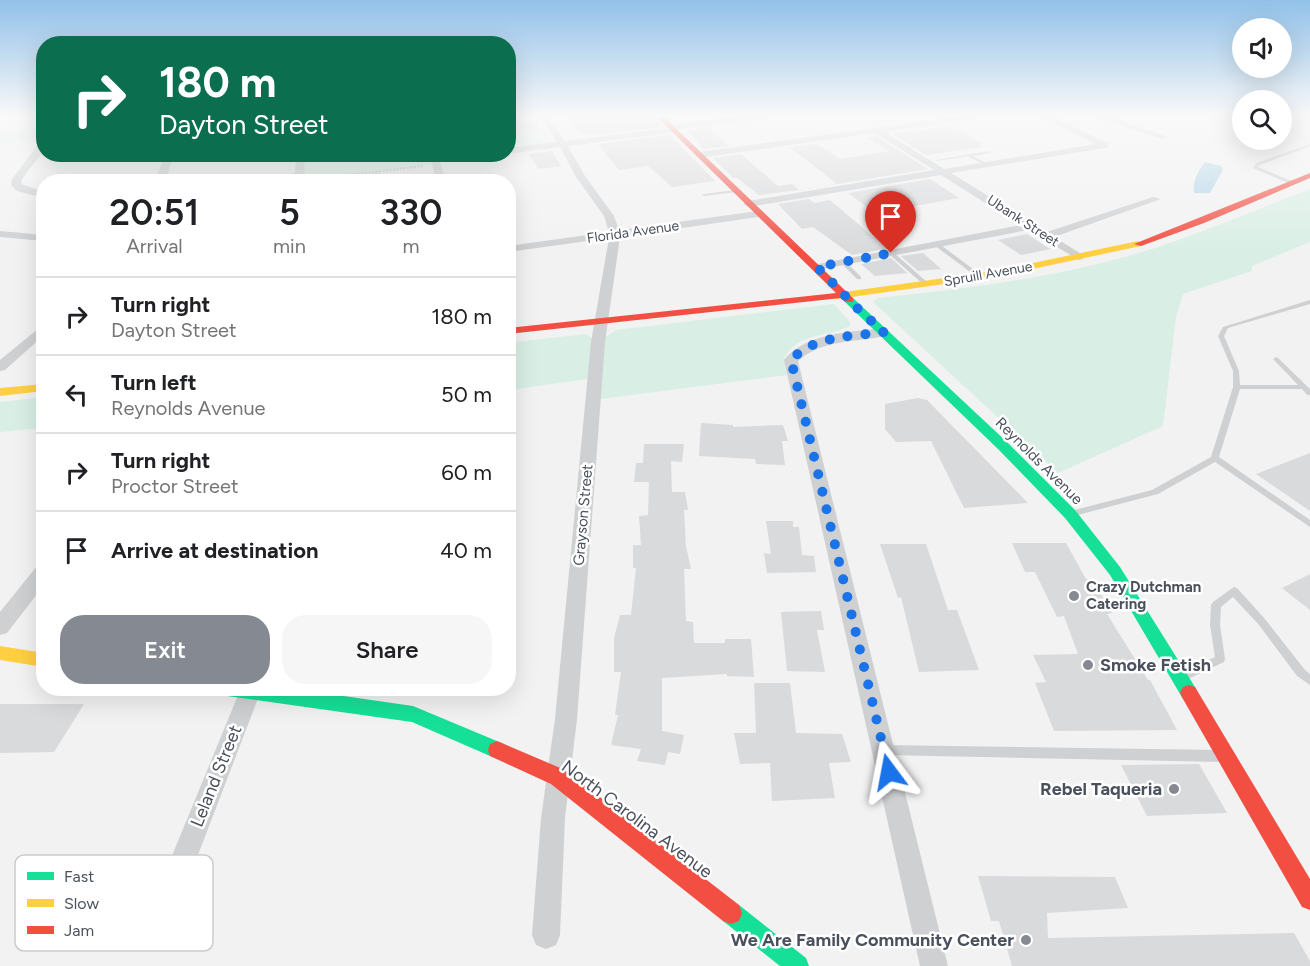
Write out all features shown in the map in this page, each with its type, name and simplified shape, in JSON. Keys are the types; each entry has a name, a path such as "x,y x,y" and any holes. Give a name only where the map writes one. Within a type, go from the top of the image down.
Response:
{"street":[{"path":"30,161 16,179 16,185 20,189 36,193"},
{"path":"572,161 609,216 615,234"},
{"name":"Reynolds Avenue","path":"705,161 1070,514 1115,571 1310,899"},
{"name":"Ubank Street","path":"928,161 1079,257"},
{"name":"Florida Avenue","path":"516,248 615,234 1003,161"},
{"name":"Spruill Avenue","path":"516,331 844,295 979,276 1079,257 1149,240 1201,222 1310,175"},
{"path":"1047,236 1156,199"},
{"path":"817,267 1031,226"},
{"path":"0,234 36,237"},
{"name":"Grayson Street","path":"546,935 553,818 566,719 601,321 615,234"},
{"path":"884,332 819,341 803,348 791,360 934,966"},
{"path":"0,367 36,335"},
{"path":"0,392 36,388"},
{"path":"0,627 36,581"},
{"path":"0,654 36,659"},
{"name":"Leland Street","path":"183,855 241,696"},
{"name":"North Carolina Avenue","path":"286,696 413,714 558,777 798,966"}],"lane":[{"path":"979,161 985,164"},
{"path":"1266,161 1255,168 1292,183"},
{"path":"704,195 735,191"},
{"path":"936,244 979,276"},
{"path":"891,253 926,284"},
{"path":"843,262 859,278"},
{"path":"1070,514 1155,492 1215,458 1237,387 1236,371 1221,336 1226,327 1310,302"},
{"path":"1276,359 1310,393"},
{"path":"1237,387 1304,387"},
{"path":"1215,458 1310,524"},
{"path":"1180,677 1220,659 1219,641 1213,618 1216,605 1234,591 1262,622 1301,673 1310,680"},
{"path":"883,750 1227,756"}],"path":[{"path":"349,174 423,162"},
{"path":"371,168 372,172"},
{"path":"372,172 379,174"}],"green space":[{"path":"301,162 436,162 437,164 357,174 301,174"},
{"path":"1310,189 1310,242 1252,266 1252,271 1183,294 1176,317 1163,426 1058,473 873,302 878,298 1009,282 1107,262 1182,238"},
{"path":"834,304 850,322 850,326 841,330 813,337 797,344 784,359 787,375 593,400 595,378 516,389 516,342 586,334 598,342 616,330"},
{"path":"36,398 36,429 0,432 0,402"}],"water":[{"path":"1205,162 1221,166 1223,170 1210,193 1194,193 1196,177"}],"building":[{"path":"533,161 558,161 561,166 539,169"},
{"path":"612,161 696,161 715,181 672,187 648,166 619,170"},
{"path":"716,161 749,161 778,186 792,184 799,190 759,195 737,178 733,178"},
{"path":"808,161 916,161 928,169 837,184"},
{"path":"930,179 959,198 904,208 897,203 867,207 848,193"},
{"path":"809,199 814,203 830,200 870,234 891,248 852,255 813,227 802,229 778,204"},
{"path":"1027,234 1050,249 1021,255 998,240"},
{"path":"923,253 941,269 918,271 901,256"},
{"path":"891,258 907,273 875,276 861,264"},
{"path":"918,398 927,400 1028,503 964,508 931,441 896,442 885,429 885,404"},
{"path":"701,423 733,425 733,427 783,425 788,441 782,441 785,465 756,464 755,459 699,456"},
{"path":"644,444 684,444 682,462 671,461 672,492 685,492 688,510 684,510 686,546 691,569 684,569 686,621 693,622 694,643 725,643 725,639 751,639 754,677 727,676 727,674 662,678 662,731 684,735 680,754 668,752 665,765 637,761 641,749 611,745 618,715 615,715 621,672 614,672 614,638 620,615 631,615 636,568 633,568 633,545 641,545 639,516 648,515 649,482 634,482 636,463 643,463"},
{"path":"1310,453 1310,511 1256,474"},
{"path":"766,521 793,521 793,527 799,527 802,555 814,556 816,572 767,573 764,553 771,554"},
{"path":"1012,543 1066,543 1086,579 1092,579 1112,613 1107,614 1150,680 1177,730 1054,731 1035,683 1046,682 1033,655 1078,654 1064,616 1057,617 1035,572 1025,572"},
{"path":"880,544 926,544 948,610 957,610 979,670 919,672 901,597 898,598"},
{"path":"1310,574 1310,610 1282,588"},
{"path":"821,611 824,630 817,630 825,672 787,671 781,612"},
{"path":"754,683 790,683 796,733 842,734 851,762 829,763 835,798 772,801 770,763 740,764 734,733 756,733"},
{"path":"0,704 84,704 54,752 0,753"},
{"name":"Rebel Taqueria","path":"1199,764 1227,813 1147,816 1121,765"},
{"path":"978,876 1115,877 1128,908 1047,913 1048,938 1294,933 1310,961 1310,966 1012,966 999,921 991,921"}],"traffic: fast":[{"path":"849,300 1003,446 1070,514 1115,571 1189,693"},
{"path":"284,696 413,714 497,750"},
{"path":"731,913 798,966"}],"traffic: slow":[{"path":"837,296 995,274 1138,244"},
{"path":"0,392 36,388"},
{"path":"0,653 36,659"}],"traffic: jam":[{"path":"706,161 849,300"},
{"path":"1138,244 1201,221 1310,175"},
{"path":"516,330 837,296"},
{"path":"1189,693 1310,899"},
{"path":"497,750 558,777 731,913"}],"place":[{"name":"Crazy Dutchman Catering","path":"1074,596"},
{"name":"Smoke Fetish","path":"1088,665"},
{"name":"Rebel Taqueria","path":"1174,789"},
{"name":"We Are Family Community Center","path":"1026,940"}],"route":[{"path":"889,772 791,360 803,348 819,341 884,332 817,267 891,253"}]}
